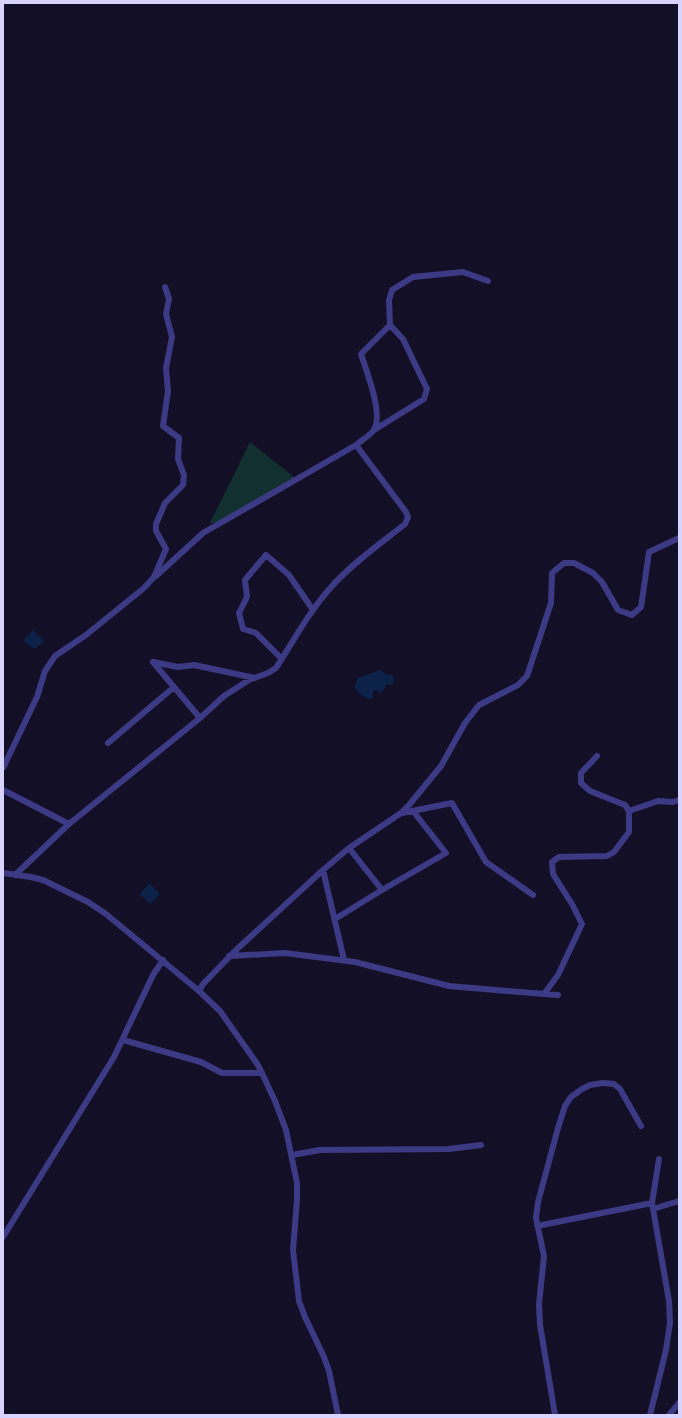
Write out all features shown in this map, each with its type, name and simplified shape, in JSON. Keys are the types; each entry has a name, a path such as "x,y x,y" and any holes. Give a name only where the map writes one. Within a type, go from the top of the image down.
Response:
{"street":[{"path":"3,768 37,697 45,671 55,656 86,635 144,588 203,532 356,445 374,430 424,399 427,388 403,339 390,325 389,300 392,290 413,277 463,272 488,280"},
{"path":"154,577 166,549 156,531 156,524 165,503 184,484 184,475 178,459 179,438 163,426 168,391 166,368 172,337 166,314 169,299 165,287"},
{"path":"374,430 377,420 376,399 361,354 390,325"},
{"path":"15,875 69,824 200,718 224,696 238,686 276,668 313,610 327,592 339,579 405,524 407,520 406,512 356,445"},
{"path":"199,991 203,984 229,956 323,870 348,848 402,813 409,806 441,766 465,723 479,705 518,685 527,676 551,603 552,573 564,563 574,563 593,572 602,582 618,610 632,615 641,607 649,552 679,538"},
{"path":"282,659 256,633 243,629 239,613 247,597 245,580 266,555 289,575 313,610"},
{"path":"200,718 153,662 178,667 194,665 256,678"},
{"path":"108,743 174,687"},
{"path":"544,994 558,975 582,924 572,904 553,874 552,862 560,857 606,856 614,852 629,832 629,811 625,805 590,791 581,783 581,773 597,756"},
{"path":"3,790 69,824"},
{"path":"629,811 658,802 673,802 679,800"},
{"path":"402,813 452,803 486,862 533,895"},
{"path":"334,919 446,853 413,811"},
{"path":"348,848 382,890"},
{"path":"323,870 344,960"},
{"path":"3,873 38,878 88,902 106,914 163,960 220,1011 249,1051 276,1101 286,1130 297,1183 293,1250 299,1301 324,1357 329,1372 338,1415"},
{"path":"229,956 284,953 344,960 449,986 558,995"},
{"path":"3,1237 114,1057 153,975 163,960"},
{"path":"123,1040 201,1062 222,1073 262,1074"},
{"path":"555,1415 540,1325 539,1304 544,1256 537,1226 536,1214 563,1111 571,1097 590,1085 603,1083 614,1084 623,1094 641,1126"},
{"path":"292,1155 320,1150 449,1149 481,1144"},
{"path":"650,1415 666,1350 670,1323 669,1301 653,1206 659,1159"},
{"path":"537,1226 679,1201"},
{"path":"669,1415 679,1403"}],"green space":[{"path":"250,442 294,477 282,486 215,523 210,523"}],"water":[{"path":"33,630 44,641 35,649 23,641"},
{"path":"380,670 387,675 392,675 394,681 392,685 386,684 384,690 380,693 377,690 373,691 373,698 369,699 360,694 354,687 358,678"},
{"path":"149,883 160,894 150,904 140,894"}]}
